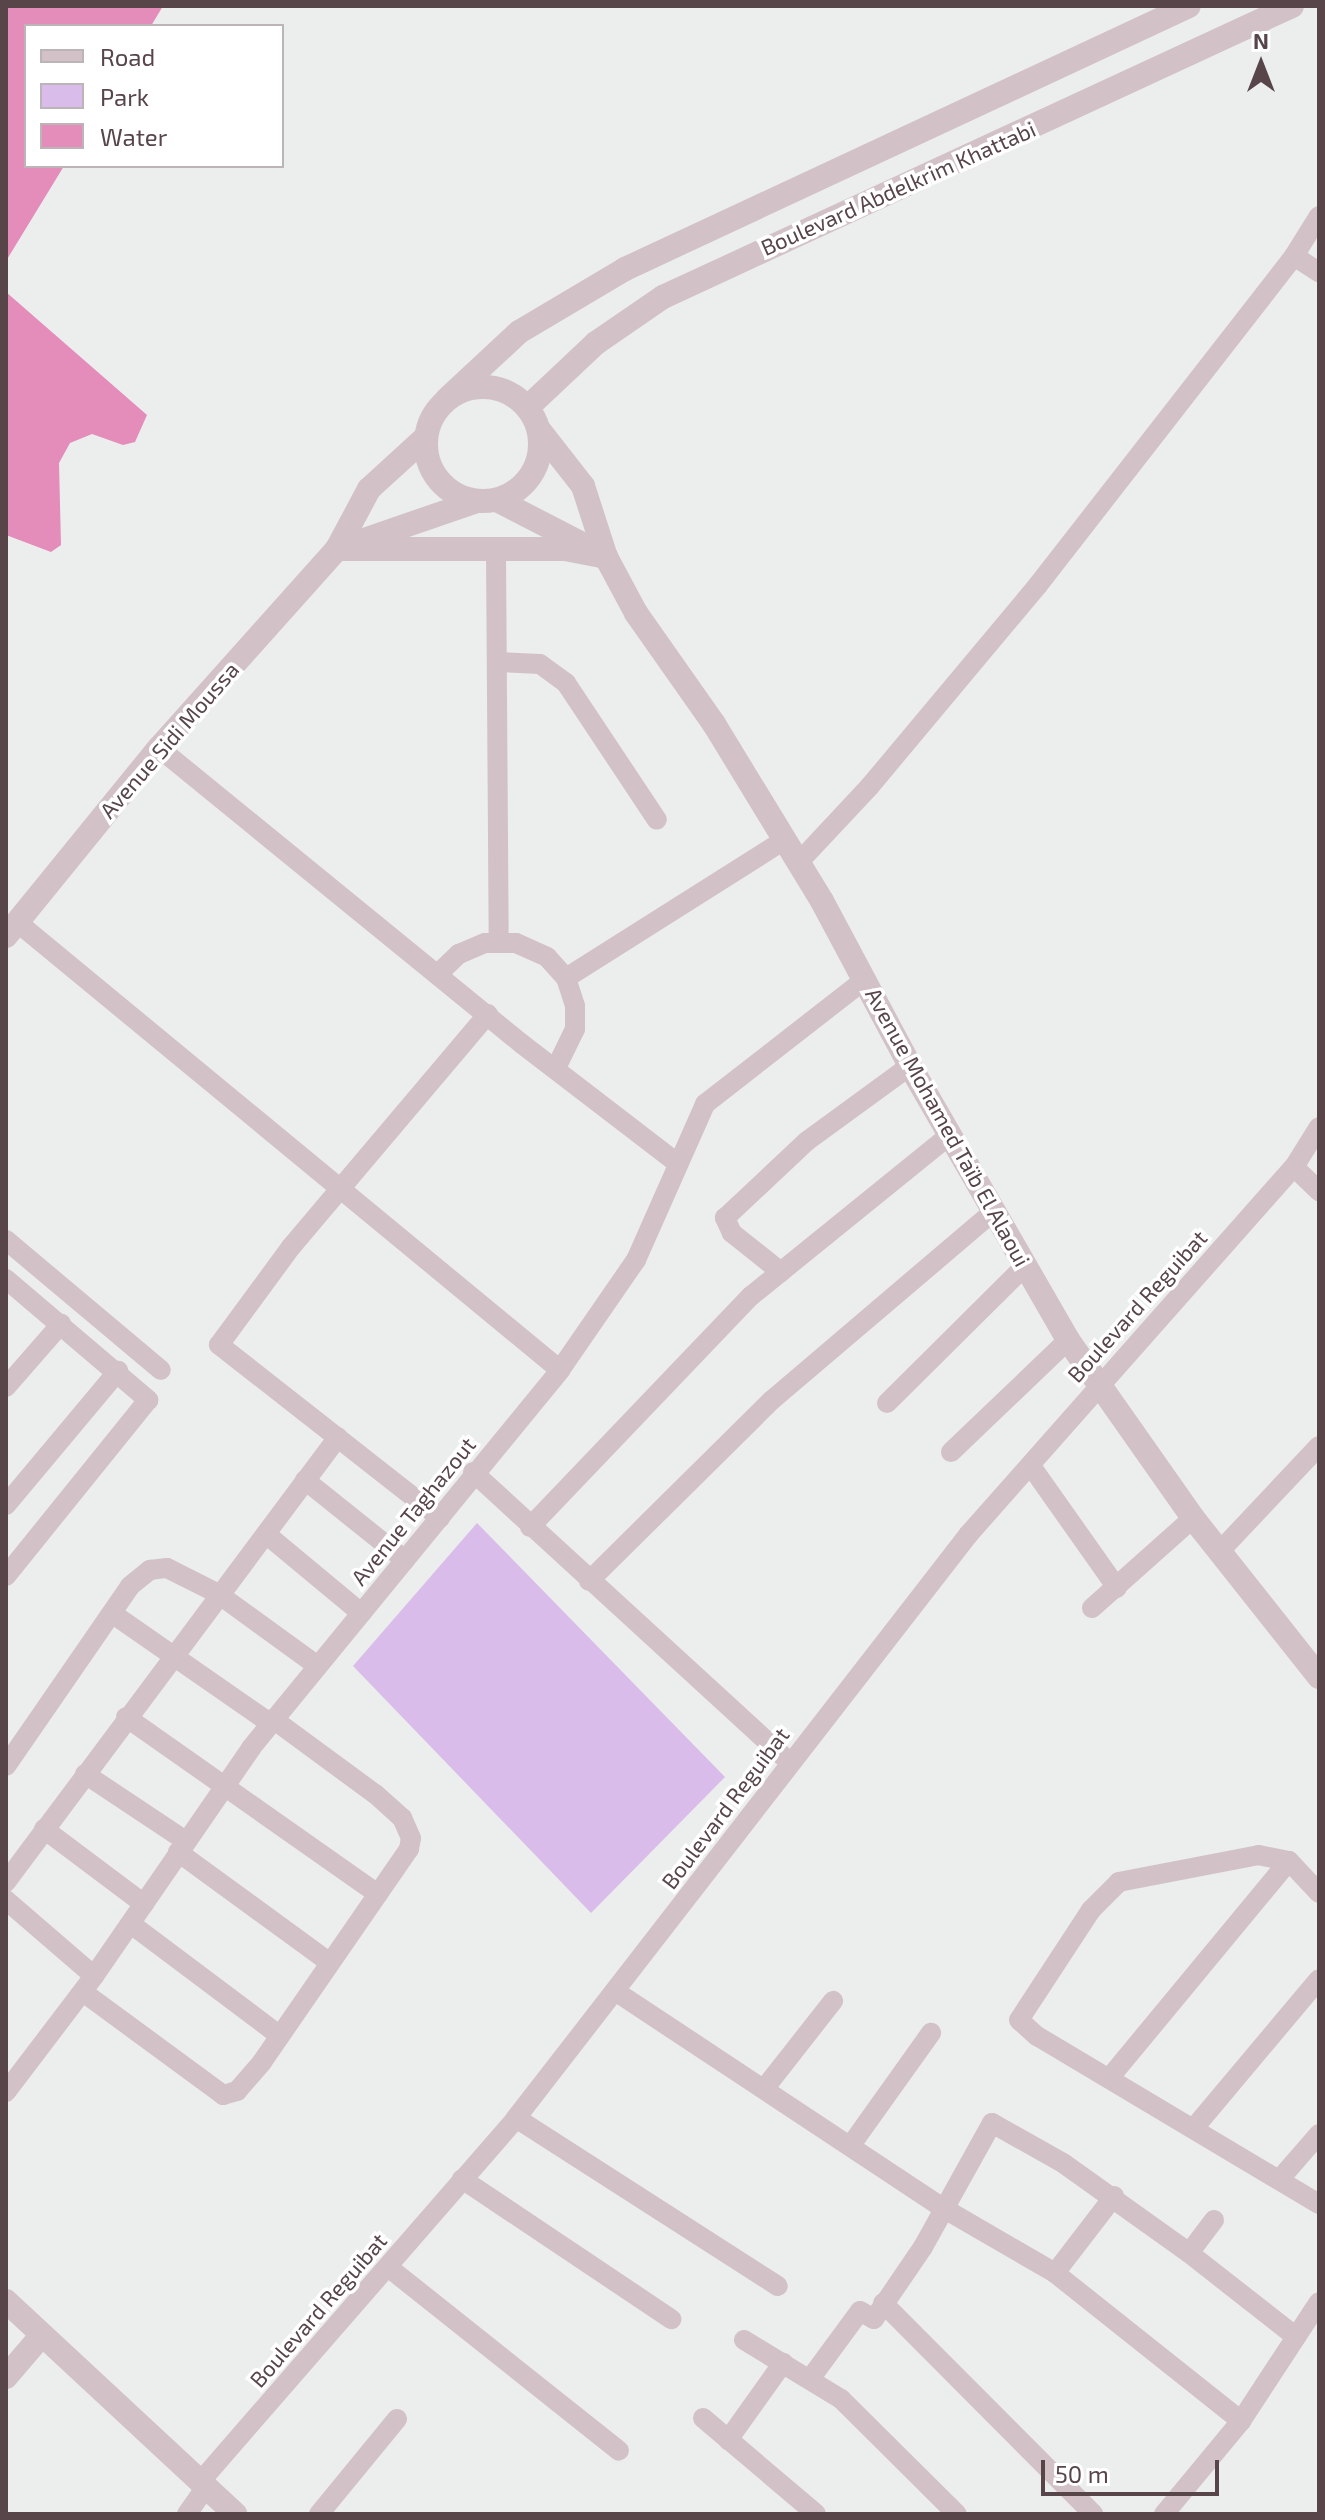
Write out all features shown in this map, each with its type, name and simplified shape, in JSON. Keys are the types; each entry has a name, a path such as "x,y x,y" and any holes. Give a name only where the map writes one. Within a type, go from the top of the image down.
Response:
{"street":[{"name":"Boulevard Abdelkrim Khattabi","path":"447,399 498,349 541,316 625,269 1189,6"},
{"name":"Boulevard Abdelkrim Khattabi","path":"528,407 625,320 785,238 1292,6"},
{"path":"767,202 785,238"},
{"path":"798,863 870,786 1038,585 1318,221"},
{"path":"1294,256 1319,272"},
{"path":"487,501 527,482 541,449 540,431 528,407 490,387 461,390 447,399 429,422 426,437 432,472 451,492 487,501 606,557"},
{"name":"Avenue Mohamed Taïb El Alaoui","path":"540,431 583,486 606,557 798,863 910,1066 1068,1340 1193,1518 1319,1677"},
{"name":"Avenue Sidi Moussa","path":"11,929 159,748 337,549 369,489 426,437"},
{"name":"Avenue Sidi Moussa","path":"337,549 487,501"},
{"path":"337,549 496,552 565,549 606,557"},
{"path":"496,552 499,942"},
{"path":"498,662 540,664 566,683 657,820"},
{"path":"159,748 676,1162"},
{"path":"566,978 783,841"},
{"path":"11,929 560,1370"},
{"path":"439,973 471,947 499,942 532,949 566,978 575,1006 575,1029 556,1068"},
{"name":"Avenue Taghazout","path":"6,2092 131,1924 225,1782 316,1665 560,1370 636,1260 695,1119 717,1093 864,980"},
{"path":"440,1518 219,1345 339,1190 488,1014"},
{"path":"781,1272 732,1233 725,1218 807,1141 910,1066"},
{"name":"Boulevard Reguibat","path":"187,2514 203,2484 516,2118 968,1535 1294,1167 1319,1127"},
{"path":"530,1527 728,1319 951,1134"},
{"path":"1294,1167 1319,1191"},
{"path":"589,1581 772,1400 994,1211"},
{"path":"6,1240 161,1370"},
{"path":"887,1403 1026,1265"},
{"path":"6,1279 146,1395 147,1405 6,1576"},
{"path":"6,1387 61,1324"},
{"path":"951,1452 1068,1340"},
{"path":"6,1505 118,1371"},
{"path":"6,1882 174,1656 217,1593 266,1534 338,1437"},
{"path":"1220,1551 1319,1446"},
{"path":"1031,1466 1117,1588"},
{"path":"473,1472 790,1762"},
{"path":"305,1480 405,1560"},
{"path":"1092,1608 1193,1518"},
{"path":"266,1534 361,1613"},
{"path":"6,1766 135,1579 156,1568 175,1571 217,1593 316,1665"},
{"path":"6,1900 88,1984 223,2095 246,2084 409,1849 409,1829 375,1794 113,1614"},
{"path":"126,1717 225,1782 378,1894"},
{"path":"85,1774 330,1963"},
{"path":"44,1829 144,1904"},
{"path":"1319,1893 1289,1861 1259,1855 1227,1857 1119,1882 1103,1893 1019,2020 1037,2036 1111,2076 1319,2204"},
{"path":"1111,2076 1289,1861"},
{"path":"131,1924 280,2036"},
{"path":"1194,2128 1319,1979"},
{"path":"615,1991 943,2208 1055,2273 1241,2421"},
{"path":"764,2089 833,2001"},
{"path":"851,2145 931,2033"},
{"path":"516,2118 778,2286"},
{"path":"810,2379 860,2311 874,2319 992,2123 1114,2196 1296,2337"},
{"path":"1279,2180 1319,2134"},
{"path":"462,2179 671,2319"},
{"path":"1055,2273 1114,2196"},
{"path":"1189,2253 1214,2220"},
{"path":"388,2267 619,2451"},
{"path":"6,2301 235,2514"},
{"path":"1164,2514 1241,2421 1319,2302"},
{"path":"883,2303 1093,2514"},
{"path":"6,2377 41,2336"},
{"path":"744,2340 841,2399 957,2514"},
{"path":"728,2440 783,2363"},
{"path":"703,2418 816,2514"},
{"path":"319,2514 397,2419"}],"green space":[{"path":"477,1523 725,1777 591,1913 353,1666"}],"water":[{"path":"6,6 163,6 152,24 24,24 24,168 63,168 6,261"},
{"path":"6,292 147,415 135,442 123,445 92,434 70,443 59,463 61,545 51,552 6,535"}]}
